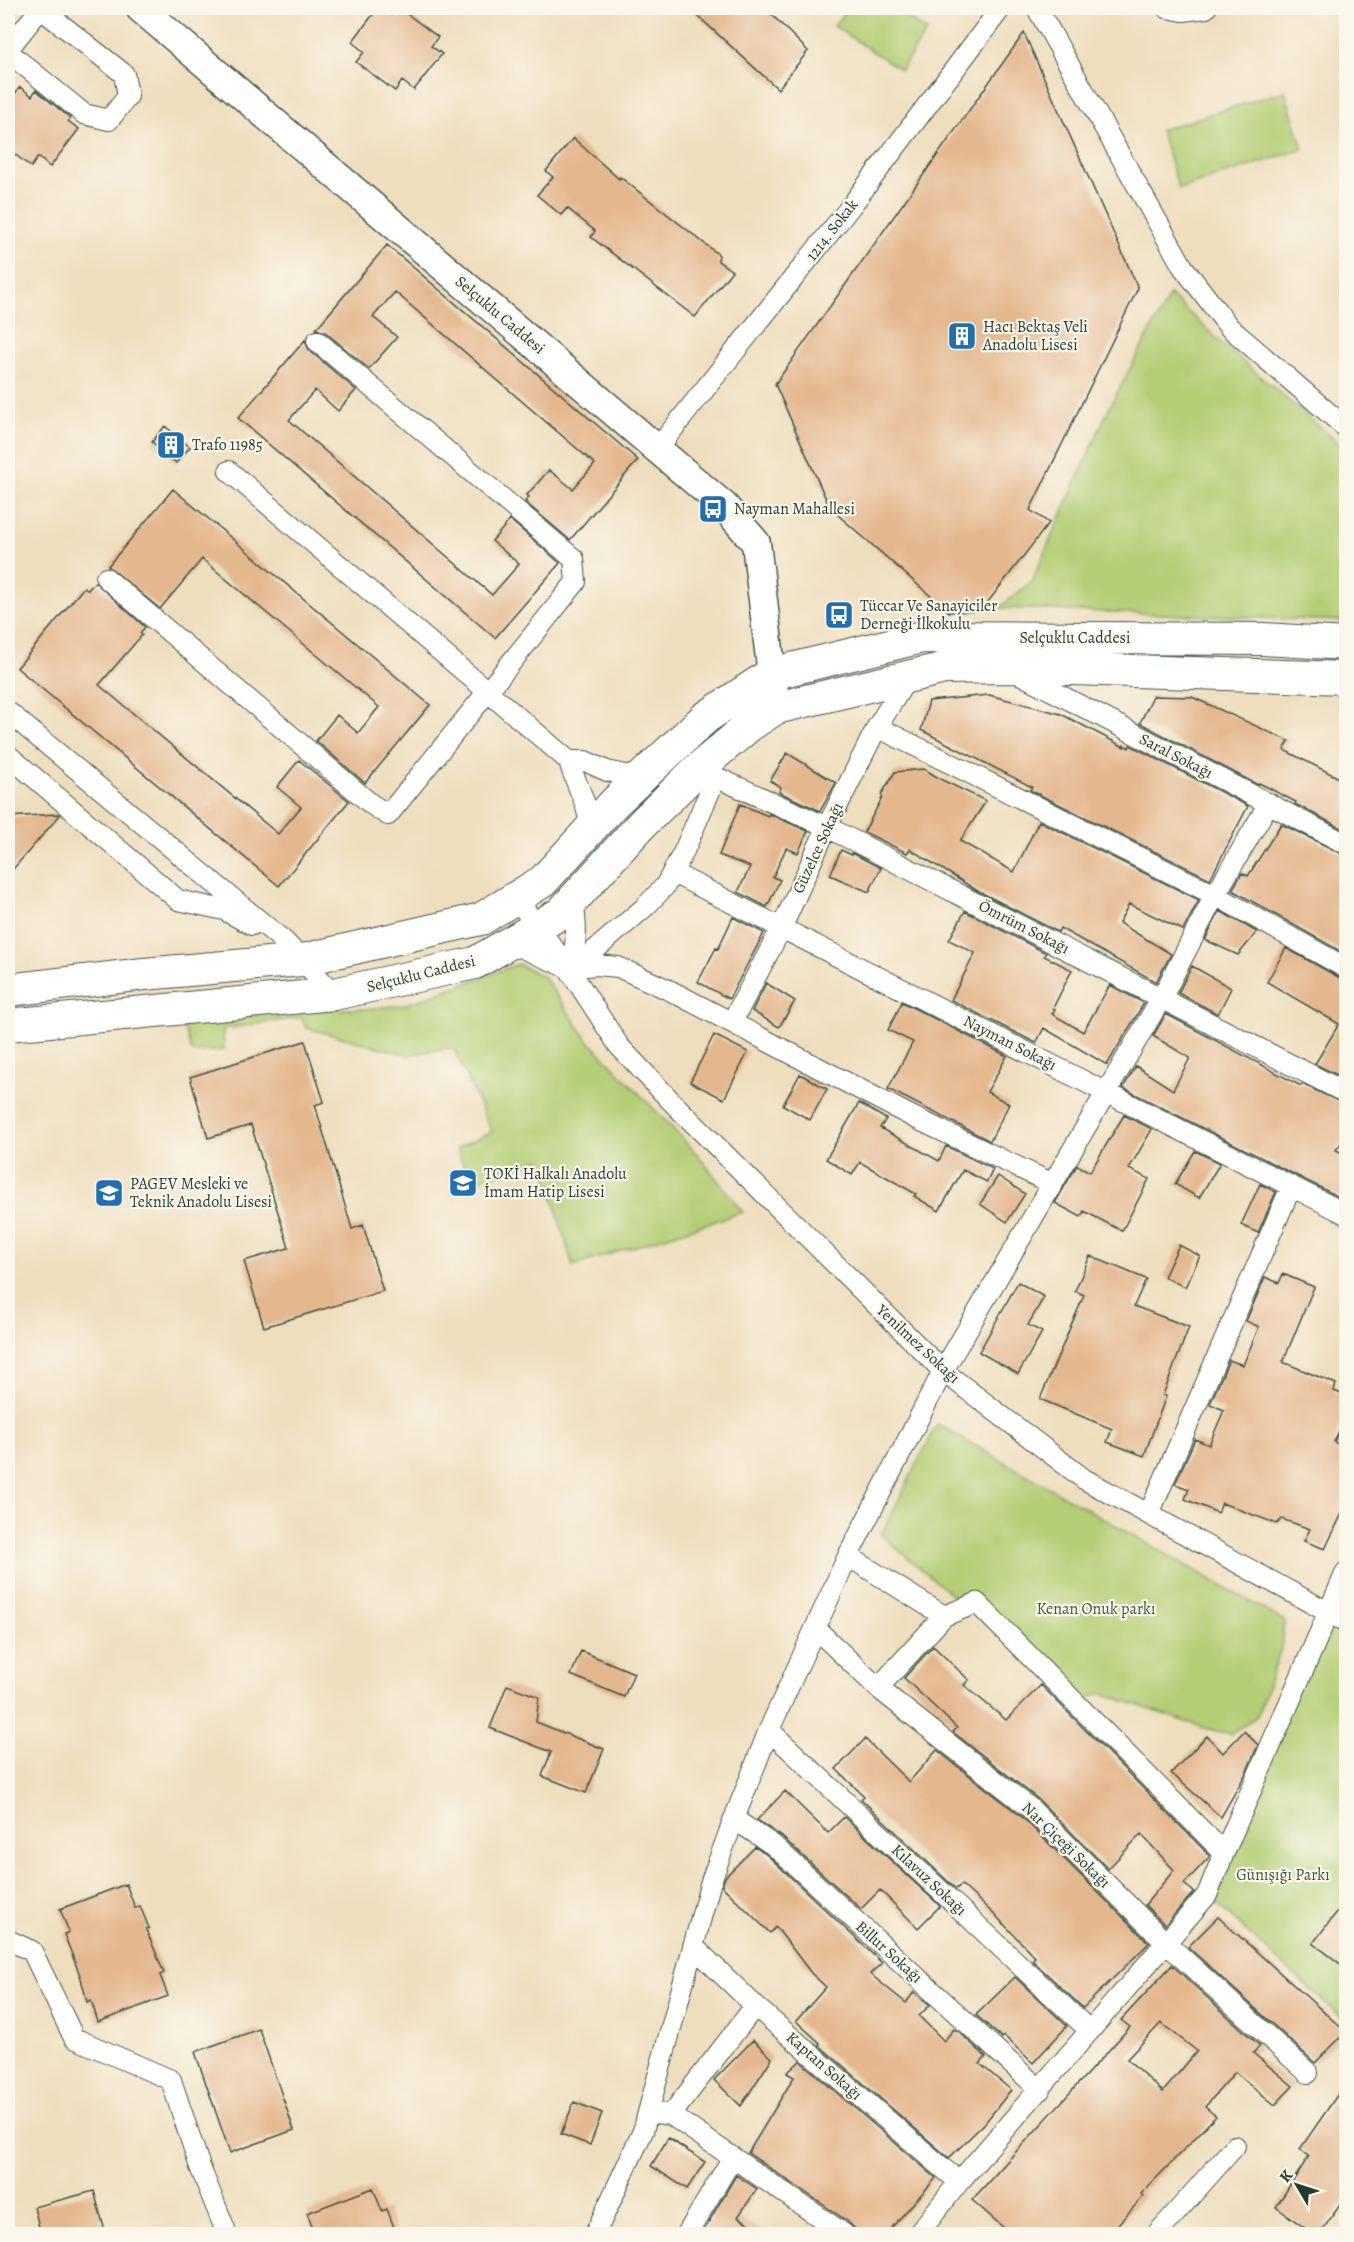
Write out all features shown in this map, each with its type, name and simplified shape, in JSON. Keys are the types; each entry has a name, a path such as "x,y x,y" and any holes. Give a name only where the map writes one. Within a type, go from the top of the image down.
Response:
{"main road":[{"name":"Selçuklu Caddesi","path":"13,985 144,974 481,919 543,881 640,778 705,718 771,674 922,637 1263,639 1347,644"},
{"name":"Selçuklu Caddesi","path":"8,1025 333,994 475,963 561,913 642,824 707,773 750,725 776,708 945,668 1006,667 1347,678"}],"street":[{"path":"41,8 124,74 128,96 109,120 84,114 8,51 41,8"},
{"name":"Selçuklu Caddesi","path":"140,8 724,506 756,543 776,708"},
{"name":"1214. Sokak","path":"657,449 851,206 1001,8"},
{"path":"1037,8 1183,267 1229,327 1347,428"},
{"path":"1167,8 1183,11 1206,8"},
{"path":"106,579 371,804 388,815 576,582 574,558 317,341"},
{"path":"229,471 569,761 590,817 590,829"},
{"name":"Saral Sokağı","path":"1006,667 1115,726 1347,844"},
{"name":"Güzelce Sokağı","path":"732,1022 782,927 827,827 877,727 908,677"},
{"path":"8,712 293,951 333,994"},
{"path":"877,727 1215,895 1347,968"},
{"path":"8,755 178,900 224,910 293,951"},
{"path":"569,761 585,762 607,771 640,778"},
{"path":"571,969 645,907 665,886 684,851 707,773"},
{"name":"Ömrüm Sokağı","path":"707,773 827,827 1347,1093"},
{"path":"595,2235 643,2131 711,1881 734,1819 769,1730 848,1556 943,1371 1161,997 1215,895 1269,803"},
{"name":"Nayman Sokağı","path":"673,873 1347,1214"},
{"name":"Yenilmez Sokağı","path":"516,898 571,969 619,1046 672,1102 943,1371 1084,1479 1347,1622"},
{"path":"571,969 576,950 573,900"},
{"path":"498,950 520,947 571,969 597,965 618,968 671,991 913,1117 1053,1184"},
{"path":"1149,1514 1291,1186"},
{"path":"848,1556 944,1616"},
{"path":"918,2235 959,2182 1207,1895 1347,1572"},
{"path":"878,1688 944,1616 978,1603 1224,1853"},
{"name":"Nar Çiçeği Sokağı","path":"815,1628 878,1688 1030,1808 1166,1943 1308,2073"},
{"name":"Kılavuz Sokağı","path":"769,1730 1089,2030"},
{"name":"Billur Sokağı","path":"734,1819 772,1845 1040,2090"},
{"path":"8,1941 32,1951 74,2038 171,2080 200,2167 225,2229 222,2235"},
{"name":"Kaptan Sokağı","path":"693,1946 755,2006 959,2182"},
{"path":"671,2115 755,2006"},
{"path":"648,2112 671,2115 844,2235"},
{"path":"1157,2235 1235,2146"},
{"path":"687,2235 733,2157"}],"green space":[{"path":"847,8 892,8 927,31 901,70 834,26"},
{"path":"1285,91 1303,149 1179,189 1160,130"},
{"path":"1170,295 1228,349 1346,449 1346,621 999,608 1032,581 1109,408"},
{"path":"518,964 544,977 587,1039 697,1154 743,1212 573,1266 541,1159 470,1183 457,1148 492,1132 453,1047 408,1055 306,1028 302,1017 223,1029 224,1050 192,1052 183,1025 309,1009 365,1009 404,1005"},
{"name":"Kenan Onuk parkı","path":"937,1424 1284,1621 1281,1649 1257,1716 1232,1734 1208,1729 1101,1693 1079,1702 881,1535"},
{"name":"Günışığı Parkı","path":"1328,1612 1346,1622 1346,2022 1207,1895"}],"building":[{"path":"378,8 391,15 399,8 438,37 431,46 442,54 414,90 402,81 395,91 356,62 364,52 352,42"},
{"path":"689,8 765,8 808,51 778,89"},
{"name":"Hacı Bektaş Veli Anadolu Lisesi","path":"1024,33 1138,288 1030,510 1049,523 981,611 949,612 830,508 775,384"},
{"path":"20,87 32,96 36,90 70,118 68,121 79,129 50,167 38,157 31,167 8,149 8,103"},
{"path":"573,138 619,179 620,177 719,255 718,261 732,271 695,317 591,237 595,231 567,208 561,215 537,195 553,177 546,171"},
{"path":"387,245 638,460 570,540 525,502 529,497 527,495 549,470 573,489 595,464 395,292 373,317 397,337 369,369 325,332 316,329"},
{"path":"305,340 309,350 356,390 338,411 315,390 289,420 492,595 519,564 492,541 510,520 560,563 495,638 238,418"},
{"name":"Trafo 11985","path":"165,426 190,447 176,463 152,442"},
{"path":"173,489 430,705 365,783 316,741 337,715 358,733 379,707 202,559 160,609 108,566"},
{"path":"95,582 145,627 140,633 142,635 99,685 278,834 301,807 277,787 299,760 349,801 279,886 17,668 84,587 88,590"},
{"path":"989,695 1061,714 1124,747 1124,745 1129,748 1130,745 1248,806 1210,879 1030,790 1032,787 921,730 929,701"},
{"path":"1153,696 1192,697 1289,741 1284,750 1347,782 1347,831 1295,804 1296,802 1259,783 1258,785 1140,723"},
{"path":"787,753 836,783 820,811 779,792 781,787 770,781"},
{"path":"924,769 986,801 960,841 1014,872 1039,821 1199,900 1183,930 1129,904 1119,923 1171,954 1156,982 1060,928 1058,932 976,890 910,849 907,853 864,832 883,796 881,795 895,772"},
{"path":"740,804 808,831 798,853 786,848 773,877 780,880 767,907 738,892 750,867 719,855"},
{"path":"60,815 8,875 8,817"},
{"path":"1281,824 1347,856 1347,955 1232,890 1242,873 1248,876"},
{"path":"841,850 881,868 869,892 830,875"},
{"path":"965,911 1046,953 1044,956 1072,970 1052,1014 1083,1032 1110,985 1144,1003 1107,1065 1044,1028 1036,1043 951,1000 975,953 949,940"},
{"path":"1220,911 1257,932 1238,955 1205,940"},
{"path":"733,917 764,933 729,999 698,982 716,948 718,949"},
{"path":"1286,948 1347,980 1347,1080 1315,1064 1339,1024 1267,982"},
{"path":"1192,966 1231,988 1218,1014 1178,993"},
{"path":"766,983 795,1001 779,1027 752,1011"},
{"path":"902,1002 1007,1056 987,1092 1009,1104 990,1141 888,1089 913,1042 888,1030"},
{"path":"1166,1014 1301,1086 1302,1084 1347,1105 1347,1135 1336,1150 1347,1155 1347,1201 1123,1088 1136,1066 1173,1090 1190,1058 1153,1036"},
{"path":"714,1035 748,1052 724,1099 690,1082"},
{"path":"305,1041 324,1102 315,1105 352,1229 363,1225 383,1291 264,1327 244,1261 289,1248 251,1125 208,1138 190,1077"},
{"path":"800,1074 827,1089 810,1120 783,1105"},
{"path":"859,1103 886,1119 880,1128 939,1161 946,1146 993,1169 987,1182 963,1170 939,1211 914,1196 916,1194 860,1162 852,1175 826,1159"},
{"path":"1124,1115 1152,1129 1129,1169 1149,1179 1122,1231 1084,1211 1081,1217 1055,1203 1077,1165 1090,1172"},
{"path":"1195,1151 1220,1163 1199,1198 1175,1184"},
{"path":"998,1176 1025,1194 1007,1222 980,1204"},
{"path":"1260,1184 1276,1192 1258,1233 1241,1225"},
{"path":"1179,1245 1200,1256 1185,1287 1164,1277"},
{"path":"1090,1256 1146,1279 1134,1306 1189,1327 1163,1395 1166,1396 1144,1456 1107,1442 1112,1429 1040,1399 1084,1295 1075,1291"},
{"path":"1283,1274 1314,1287 1283,1362 1336,1384 1334,1391 1347,1396 1347,1413 1334,1442 1347,1448 1347,1503 1325,1549 1304,1541 1310,1529 1282,1519 1277,1524 1222,1503 1218,1513 1185,1499 1189,1489 1175,1484 1195,1439 1209,1445 1224,1410 1210,1404 1229,1360 1243,1365 1259,1327 1246,1321 1265,1277 1279,1283"},
{"path":"1018,1282 1044,1297 1028,1325 1042,1332 1018,1374 979,1352"},
{"path":"933,1646 969,1680 964,1685 1006,1720 1041,1685 1210,1856 1184,1884 1194,1892 1165,1925 1145,1905 1174,1870 1141,1834 1108,1869 1038,1799 953,1732 957,1728 904,1678"},
{"path":"581,1651 634,1673 624,1697 571,1675"},
{"path":"507,1685 539,1697 536,1722 604,1749 586,1793 542,1776 551,1752 490,1728"},
{"path":"1244,1731 1258,1745 1246,1773 1221,1817 1171,1773 1207,1736 1223,1753"},
{"path":"865,1739 909,1782 937,1750 1022,1817 1149,1943 1083,2008 1032,1960 1035,1957 997,1917 963,1886 956,1889 861,1799 864,1796 836,1769"},
{"path":"785,1791 828,1833 844,1817 940,1906 918,1928 880,1890 861,1909 781,1836 757,1820"},
{"path":"755,1847 766,1854 882,1963 870,1974 906,2003 914,1992 930,2005 919,2016 944,2041 954,2029 958,2031 986,2057 980,2064 1011,2090 984,2124 949,2158 819,2045 820,2043 796,2021 826,1987 811,1973 776,1927 770,1933 722,1886 725,1877"},
{"path":"126,1884 135,1908 140,1906 149,1928 146,1929 164,1973 160,1975 168,1996 98,2022 91,2000 87,2002 81,1978 64,1934 69,1932 60,1909"},
{"path":"1347,1899 1347,1969 1313,1943"},
{"path":"1218,1917 1346,2032 1315,2063 1188,1947"},
{"path":"1172,1965 1260,2046 1253,2053 1293,2086 1275,2105 1235,2072 1205,2107 1216,2116 1141,2194 1144,2196 1108,2235 1012,2235 972,2200 1130,2027 1121,2020","holes":["1161,2023 1197,2051 1163,2092 1127,2059"]},
{"path":"1015,1977 1067,2026 1033,2063 1004,2036 1002,2038 976,2015"},
{"path":"259,2029 294,2130 230,2153 195,2052"},
{"path":"753,2040 772,2058 741,2106 714,2080"},
{"path":"800,2061 936,2178 885,2235 861,2235 847,2221 748,2153 794,2077 787,2073"},
{"path":"1347,2081 1347,2195 1319,2235 1315,2235 1276,2207 1309,2156 1300,2149"},
{"path":"574,2102 602,2113 590,2145 561,2134"},
{"path":"668,2138 705,2162 687,2189 651,2166"},
{"path":"736,2175 757,2189 738,2217 768,2235 701,2235"},
{"path":"373,2188 382,2211 387,2209 397,2235 315,2235 307,2213"},
{"path":"94,2191 106,2235 41,2235 34,2207"}],"place":[{"name":"Hacı Bektaş Veli Anadolu Lisesi","path":"962,336"},
{"name":"Trafo 11985","path":"171,445"},
{"name":"Nayman Mahallesi","path":"713,509"},
{"name":"Tüccar Ve Sanayiciler Derneği İlkokulu","path":"839,615"},
{"name":"TOKİ Halkalı Anadolu İmam Hatip Lisesi","path":"463,1183"},
{"name":"PAGEV Mesleki ve Teknik Anadolu Lisesi","path":"109,1193"}]}
